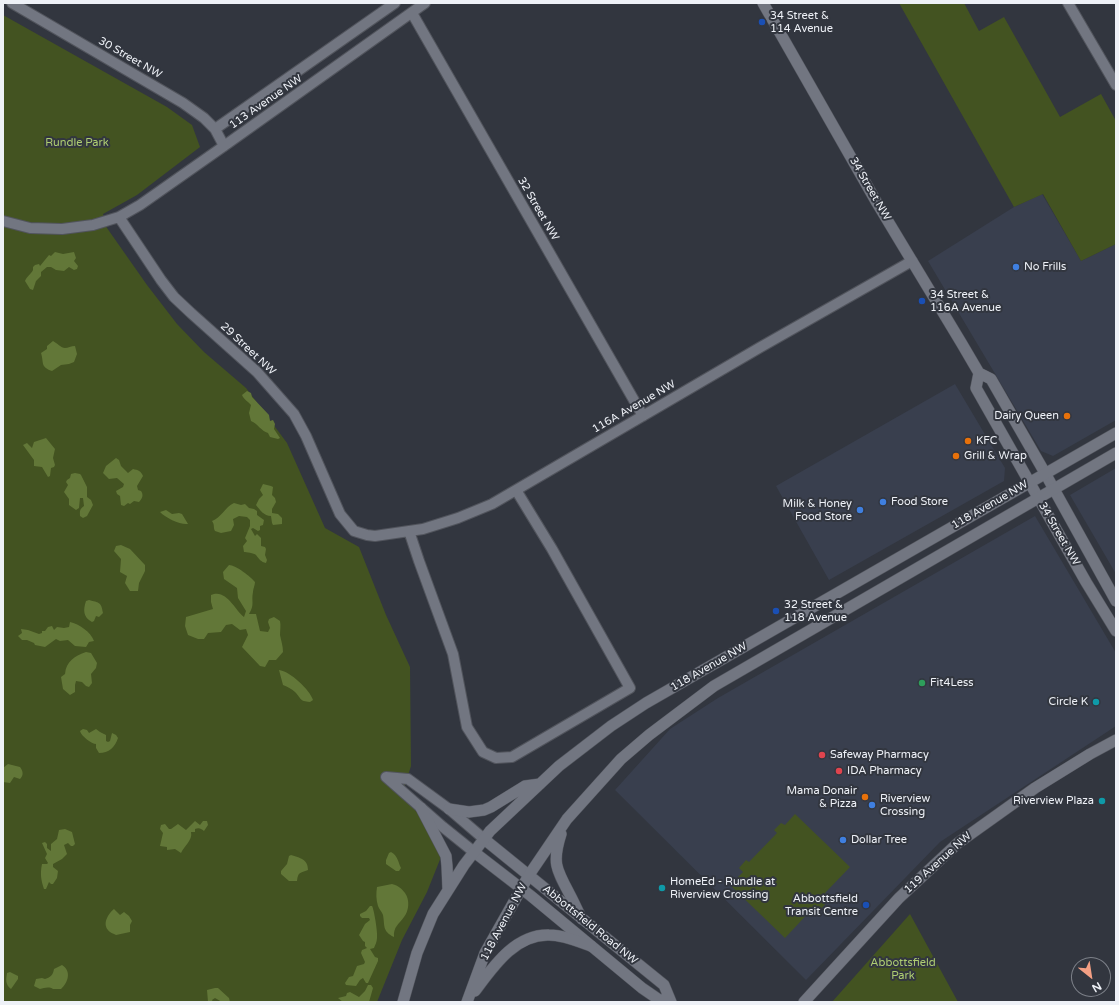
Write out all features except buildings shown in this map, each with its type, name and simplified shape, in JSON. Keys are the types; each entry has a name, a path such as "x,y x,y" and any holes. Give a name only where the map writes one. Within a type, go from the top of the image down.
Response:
{"main road":[{"name":"34 Street NW","path":"763,3 877,203 979,373 991,379 1116,601"},
{"name":"34 Street NW","path":"979,373 976,388 1116,631"},
{"name":"118 Avenue NW","path":"403,1002 417,953 434,914 448,890 474,852 484,839 540,784 581,748 646,703 1116,433"},
{"name":"118 Avenue NW","path":"467,1001 485,953 520,889 567,819 621,759 714,686 1116,453"},
{"name":"119 Avenue NW","path":"804,1002 899,898 958,843 1036,788 1090,754 1116,740"},
{"path":"449,809 469,812 484,810 492,807 525,786 540,784"},
{"path":"421,808 446,856 448,890"},
{"path":"567,819 557,848 556,867 563,885 569,893 582,919"},
{"name":"Abbottsfield Road NW","path":"474,852 642,988 658,999 671,1002 664,985 484,839"},
{"path":"467,1001 488,973 503,957 515,945 526,939 548,935 561,936 591,946"}],"street":[{"name":"30 Street NW","path":"12,3 23,6 183,103 204,118 215,129 224,146"},
{"name":"113 Avenue NW","path":"215,129 395,3"},
{"name":"113 Avenue NW","path":"3,221 30,228 62,229 93,225 118,217 140,204 224,146 425,3"},
{"path":"1068,3 1116,85"},
{"name":"32 Street NW","path":"412,13 643,416"},
{"name":"29 Street NW","path":"118,217 161,280 174,296 257,372 294,414 306,436 340,514 354,531"},
{"name":"116A Avenue NW","path":"354,531 376,536 422,529 458,518 492,504 759,348 912,261"},
{"path":"409,530 454,654 467,727 482,752 496,758 512,757 630,688 552,549 516,490"},
{"path":"474,852 386,777 408,779 449,809 484,839"}],"shaded area":[{"path":"1042,194 1081,261 1116,244 1116,420 1053,456 1041,451 928,261 1014,207"},
{"path":"955,384 1005,468 1004,481 829,580 776,486"},
{"path":"1116,468 1116,574 1070,495"},
{"name":"Riverview Crossing","path":"1035,516 1116,653 1116,726 940,842 806,980 615,790 670,729 718,698"}],"green space":[{"path":"899,3 964,3 979,31 1004,17 1060,117 1101,94 1116,121 1116,244 1081,261 1043,194 1014,207"},
{"name":"Rundle Park","path":"3,15 167,107 192,125 200,147 137,195 103,214 107,228 147,285 177,324 204,352 246,388 287,443 325,528 359,547 386,615 410,667 411,766 404,788 441,857 427,892 402,940 377,1002 3,1002"},
{"path":"55,252 63,254 74,252 76,258 74,261 78,266 77,269 74,270 69,267 64,271 47,267 41,272 41,276 36,281 33,290 30,289 25,281 33,270 33,267 39,264 40,266 49,255 51,256"},
{"path":"53,341 64,348 75,346 77,354 74,362 61,365 52,371 44,366 41,353 47,349 47,346"},
{"path":"247,391 251,393 252,397 269,415 270,421 273,420 275,424 274,429 280,438 270,437 268,433 263,431 251,421 249,413 251,405 242,395"},
{"path":"46,438 55,449 53,458 55,465 51,468 50,476 48,477 42,467 34,466 34,460 23,445 27,443 32,448 34,442"},
{"path":"116,458 128,473 133,469 142,474 143,476 137,486 138,490 141,491 142,494 142,498 139,502 134,501 124,506 121,505 120,496 116,491 123,487 124,484 117,478 109,479 103,473 106,466"},
{"path":"75,473 81,475 87,487 87,497 91,500 93,505 87,516 83,518 80,516 80,513 84,506 83,498 80,498 79,508 76,510 69,505 69,499 64,492 68,485 66,482 67,480 70,478 71,474"},
{"path":"263,484 273,487 272,495 276,502 272,509 272,513 278,514 282,518 282,524 273,525 271,516 264,514 256,505 263,495 260,490"},
{"path":"234,503 241,505 245,504 249,508 254,509 257,511 257,515 264,520 263,525 260,526 260,530 258,531 253,528 251,529 255,536 257,534 261,538 261,546 265,547 266,549 266,563 261,561 255,554 244,552 243,546 247,541 245,538 250,526 250,520 247,517 239,516 233,519 234,525 231,531 221,533 215,531 212,521"},
{"path":"166,510 172,514 182,514 188,524 173,521 160,512"},
{"path":"121,545 130,549 145,565 145,571 139,583 138,591 130,591 125,583 127,576 120,572 121,559 114,551 116,546"},
{"path":"229,565 247,574 255,582 251,611 249,614 256,614 260,631 268,632 270,628 268,622 269,619 274,617 280,621 280,635 283,652 276,660 269,660 265,667 260,666 242,647 248,635 246,629 240,630 232,624 226,625 221,632 208,633 204,639 198,639 188,635 185,626 186,617 213,609 211,595 221,594 226,597 244,617 246,611 238,598 237,588 224,579 223,572"},
{"path":"89,600 99,603 103,613 99,617 96,616 92,622 85,616 84,613 86,601"},
{"path":"70,622 84,629 94,641 89,642 86,647 75,646 68,640 60,641 56,639 45,647 35,645 27,640 22,640 18,636 22,633 21,629 39,634 42,633 42,631 45,631 48,627 52,626 54,630 57,627 69,627"},
{"path":"86,652 91,653 97,663 96,668 91,674 92,683 89,687 82,682 76,681 75,692 70,695 63,689 61,677 65,674 69,662 78,655"},
{"path":"279,670 294,677 308,691 313,700 306,702 302,700 294,691 283,685"},
{"path":"83,729 87,730 89,733 96,729 106,735 106,741 108,742 110,741 112,733 118,738 111,749 106,752 99,753 96,748 96,744 92,743 82,735 80,731"},
{"path":"8,764 20,767 23,773 20,779 14,777 10,783 3,782 3,768"},
{"path":"795,814 850,867 825,893 830,899 818,912 813,908 785,938 730,885 743,872 739,868 746,860 749,862 777,833 774,830 781,823 785,825"},
{"path":"195,821 200,825 203,821 207,821 208,825 204,831 198,828 195,829 195,832 191,832 191,838 181,853 175,849 167,850 167,847 160,846 163,833 160,829 161,825 165,824 169,829 171,829 178,824 186,830"},
{"path":"65,829 72,832 75,844 73,846 68,843 64,845 67,854 53,864 53,867 58,871 57,878 53,884 49,882 46,889 44,889 41,877 41,868 42,864 48,863 45,858 47,854 42,843 45,842 47,844 47,848 51,851 51,844 57,839 59,830"},
{"path":"391,852 398,859 401,868 399,871 396,871 386,864 386,860"},
{"path":"291,855 305,861 308,866 308,870 300,873 297,881 289,881 281,874 281,871 287,864 289,856"},
{"path":"392,884 398,886 405,893 408,902 407,912 395,928 394,937 386,930 383,915 378,906 376,896 377,887"},
{"path":"370,906 372,906 374,912 377,941 374,948 370,949 375,957 378,958 378,961 368,983 366,983 363,978 356,986 346,985 345,983 349,977 353,976 357,966 364,964 365,962 361,953 362,950 367,948 365,946 365,942 359,935 365,924 370,920 369,918 362,918 360,914 366,911"},
{"path":"114,909 120,915 124,912 129,916 132,921 130,925 130,932 116,935 108,930 106,927 106,921"},
{"name":"Abbottsfield Park","path":"910,914 958,1002 832,1002"},
{"path":"62,965 67,970 68,977 66,984 61,989 53,989 48,987 40,989 34,986 36,979 45,979 49,977 54,969"},
{"path":"10,972 18,976 18,979 11,989 6,980 7,973"},
{"path":"368,985 371,985 373,988 369,1002 343,1002 338,998 346,996 347,993 350,992 359,997"},
{"path":"218,988 229,998 230,1002 222,1002 215,998 212,1000 213,1002 208,1002 207,990"}],"place":[{"name":"34 Street & 114 Avenue","path":"762,22"},
{"name":"No Frills","path":"1016,267"},
{"name":"34 Street & 116A Avenue","path":"922,301"},
{"name":"Dairy Queen","path":"1067,416"},
{"name":"KFC","path":"968,441"},
{"name":"Grill & Wrap","path":"956,456"},
{"name":"Food Store","path":"883,502"},
{"name":"Milk & Honey Food Store","path":"860,510"},
{"name":"32 Street & 118 Avenue","path":"776,611"},
{"name":"Fit4Less","path":"922,683"},
{"name":"Circle K","path":"1096,702"},
{"name":"Safeway Pharmacy","path":"822,755"},
{"name":"IDA Pharmacy","path":"839,771"},
{"name":"Mama Donair & Pizza","path":"865,797"},
{"name":"Riverview Plaza","path":"1102,801"},
{"name":"Riverview Crossing","path":"872,805"},
{"name":"Dollar Tree","path":"843,840"},
{"name":"HomeEd - Rundle at Riverview Crossing","path":"662,888"},
{"name":"Abbottsfield Transit Centre","path":"866,905"}]}
